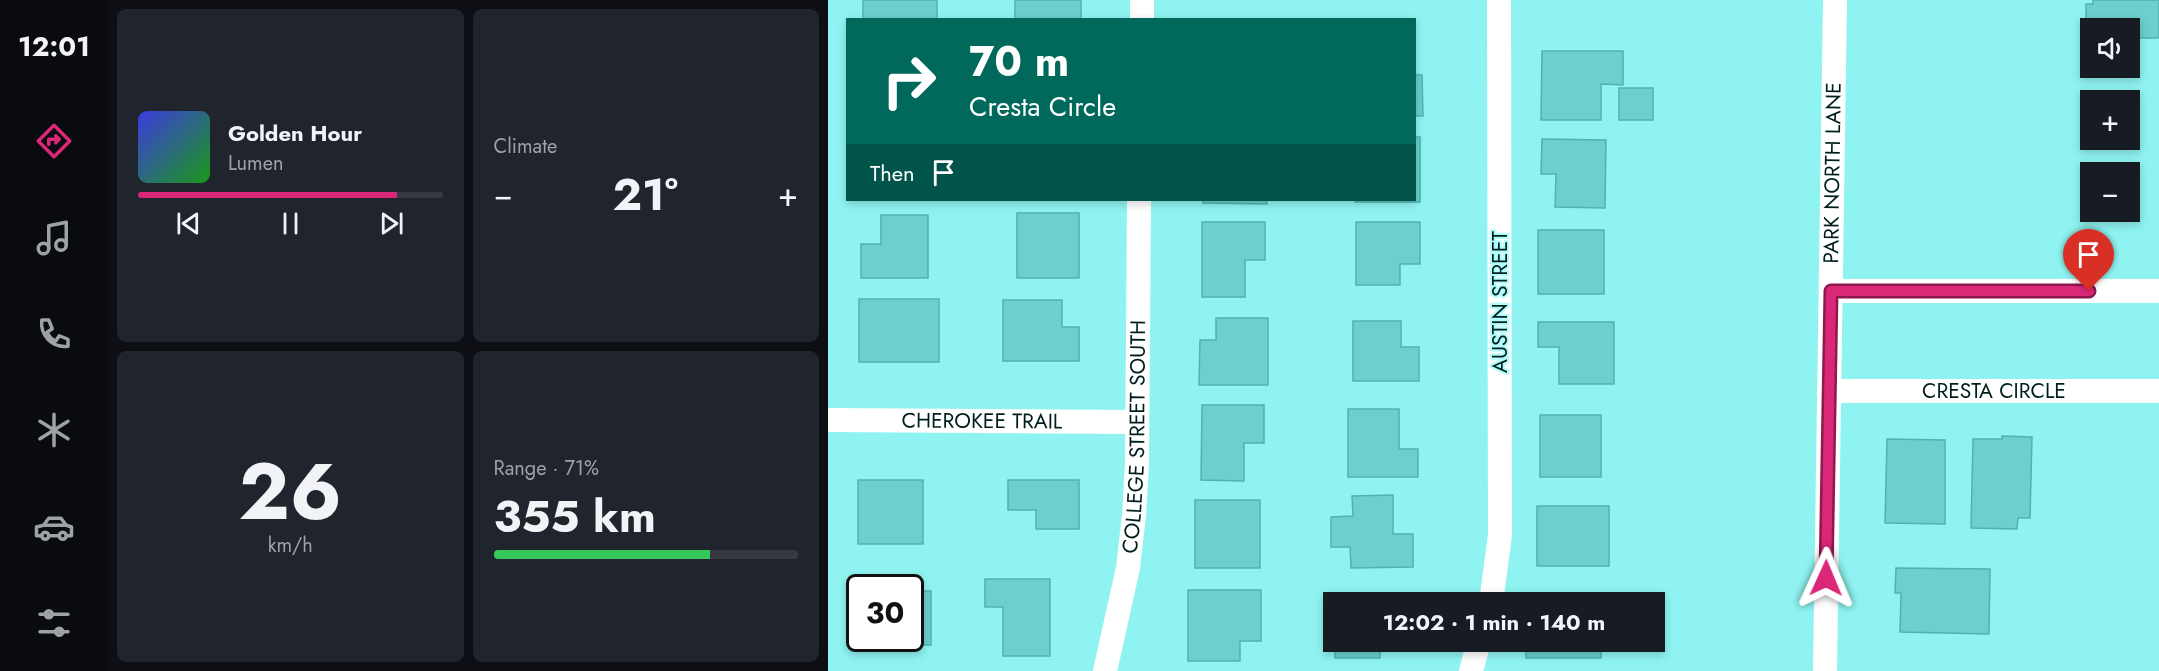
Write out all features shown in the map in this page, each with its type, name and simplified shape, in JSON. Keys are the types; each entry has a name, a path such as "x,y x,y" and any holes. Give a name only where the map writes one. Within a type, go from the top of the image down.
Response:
{"street":[{"path":"1142,0 1142,18"},
{"name":"AUSTIN STREET","path":"1492,592 1500,535 1499,0"},
{"name":"PARK NORTH LANE","path":"1825,671 1835,0"},
{"name":"COLLEGE STREET SOUTH","path":"1105,671 1128,568 1137,464 1139,201"},
{"path":"1831,291 2159,291"},
{"name":"CRESTA CIRCLE","path":"1829,391 2159,391"},
{"name":"CHEROKEE TRAIL","path":"828,420 1136,422"},
{"path":"1471,671 1476,652"}],"building":[{"path":"863,0 937,0 937,18 863,18"},
{"path":"1015,0 1081,0 1081,18 1015,18"},
{"path":"2093,0 2159,0 2159,38 2140,38 2140,18 2086,18 2086,4 2093,4"},
{"path":"1542,51 1623,51 1623,85 1601,84 1601,120 1541,120"},
{"path":"1416,75 1422,75 1423,116 1416,116"},
{"path":"1619,88 1653,88 1653,120 1619,120"},
{"path":"1416,137 1420,137 1420,202 1355,202 1416,201"},
{"path":"1542,139 1606,140 1605,208 1555,207 1556,174 1541,174"},
{"path":"1203,201 1267,201 1267,204 1203,203"},
{"path":"1017,213 1079,213 1079,278 1017,278"},
{"path":"881,215 928,215 928,278 861,278 861,244 881,244"},
{"path":"1202,222 1265,222 1265,260 1245,260 1245,297 1202,297"},
{"path":"1356,222 1420,222 1420,264 1400,264 1400,285 1356,285"},
{"path":"1538,230 1604,230 1604,294 1538,294"},
{"path":"859,299 939,299 939,362 859,362"},
{"path":"1003,300 1062,300 1062,327 1079,327 1079,361 1003,361"},
{"path":"1216,318 1268,318 1268,385 1199,385 1200,340 1216,340"},
{"path":"1353,321 1401,321 1401,347 1419,347 1419,381 1353,381"},
{"path":"1538,322 1614,322 1614,384 1559,384 1559,347 1538,347"},
{"path":"1202,405 1264,405 1264,443 1244,443 1244,481 1201,480"},
{"path":"1348,409 1399,409 1399,449 1418,449 1418,477 1348,477"},
{"path":"1540,415 1601,415 1601,477 1540,477"},
{"path":"2002,436 2032,437 2030,518 2018,518 2017,529 1971,528 1973,439 2002,439"},
{"path":"1887,439 1945,440 1945,524 1885,523"},
{"path":"858,480 923,480 923,544 858,544"},
{"path":"1008,480 1079,480 1079,529 1036,529 1036,510 1008,510"},
{"path":"1393,495 1393,534 1413,534 1413,567 1351,568 1350,547 1331,547 1331,517 1353,516 1352,496"},
{"path":"1195,500 1260,500 1260,568 1195,568"},
{"path":"1537,506 1609,506 1609,566 1537,566"},
{"path":"1896,568 1990,569 1989,634 1900,632 1901,593 1895,593"},
{"path":"985,579 1050,579 1050,656 1003,656 1003,607 985,607"},
{"path":"1188,590 1261,590 1261,641 1240,641 1240,661 1188,661"},
{"path":"924,591 931,591 931,645 924,645"},
{"path":"1335,652 1380,652 1380,658 1335,658"},
{"path":"1526,652 1601,652 1601,658 1526,658"}],"route":[{"path":"1826,578 1831,291 2089,291"}]}
